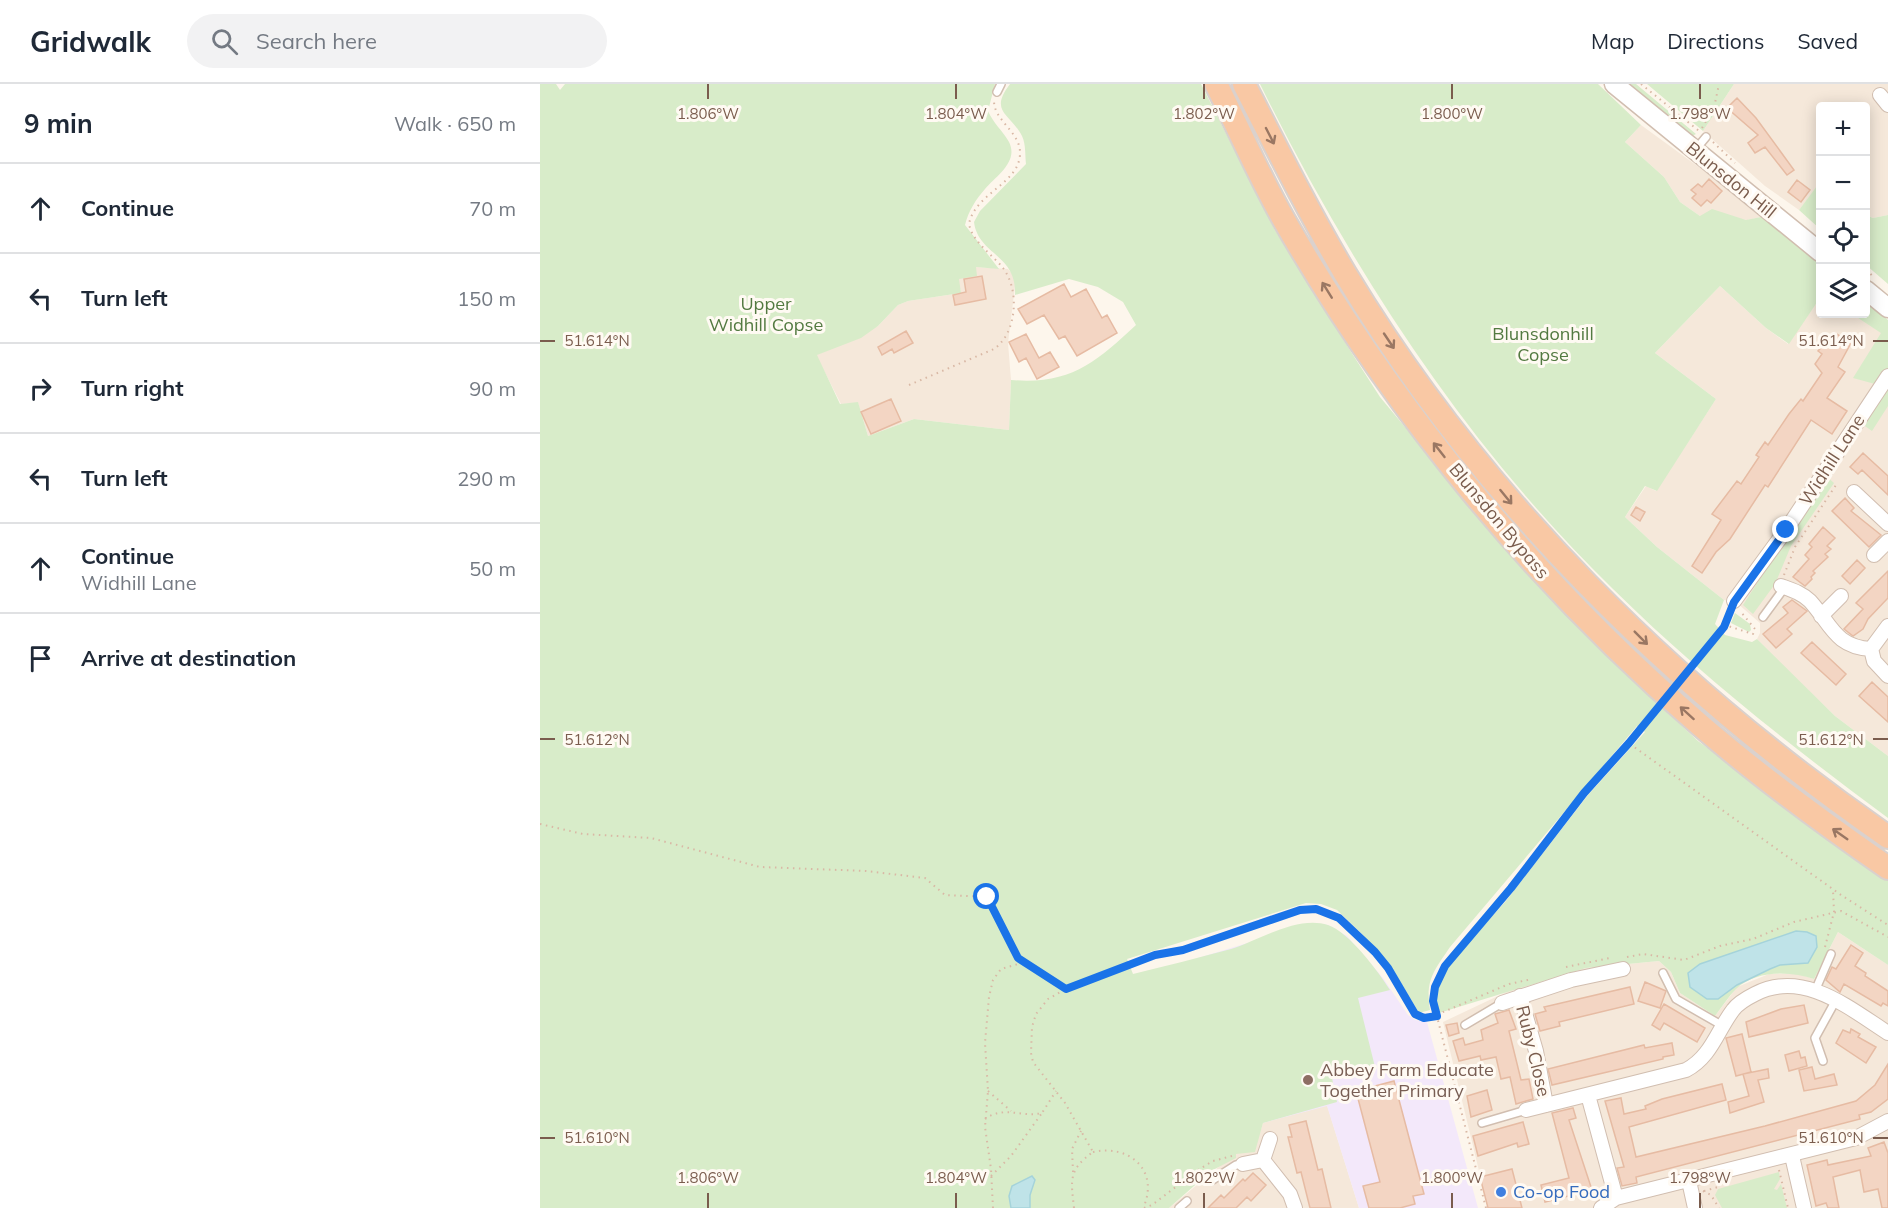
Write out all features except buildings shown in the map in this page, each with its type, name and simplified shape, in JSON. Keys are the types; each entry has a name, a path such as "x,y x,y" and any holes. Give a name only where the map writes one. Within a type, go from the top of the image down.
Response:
{"highway":[{"name":"Blunsdon Bypass","path":"1216,84 1284,219 1339,309 1391,389 1505,533 1617,649 1700,725 1817,818 1888,868"},
{"name":"Blunsdon Bypass","path":"1244,84 1306,206 1347,277 1408,370 1514,506 1575,572 1722,712 1828,796 1888,837"}],"street":[{"name":"Blunsdon Hill","path":"1614,84 1700,144 1767,201 1816,247"},
{"path":"1870,293 1888,308"},
{"name":"Widhill Lane","path":"1734,602 1786,530 1888,376"},
{"path":"1854,492 1888,524"},
{"path":"1874,555 1888,541"},
{"path":"1783,584 1801,594 1829,628 1846,642 1871,649"},
{"path":"1821,616 1841,597"},
{"path":"1871,649 1888,626"},
{"path":"1871,649 1874,661 1888,676"},
{"name":"Ruby Close","path":"1502,1003 1622,963"},
{"path":"1526,1110 1686,1070 1703,1059 1723,1026 1742,1001 1766,989 1787,986 1815,991 1836,1000 1888,1033"},
{"name":"Ruby Close","path":"1520,996 1534,1041 1546,1105"},
{"path":"1588,1095 1616,1198"},
{"path":"1601,1208 1616,1198 1792,1156 1856,1138 1886,1126"},
{"path":"1263,1160 1270,1139"},
{"path":"1792,1156 1804,1208"},
{"path":"1239,1160 1263,1160"},
{"path":"1263,1160 1290,1194 1295,1208"},
{"path":"1689,1181 1700,1204"}],"lane":[{"path":"997,92 1001,84"},
{"path":"1763,617 1783,584"},
{"path":"1815,991 1831,954"},
{"path":"1663,973 1676,999 1723,1026"},
{"path":"1823,1061 1815,1038 1836,1000"},
{"path":"1465,1025 1502,1003"},
{"path":"1482,1123 1526,1110"},
{"path":"1212,1180 1236,1165 1239,1160"},
{"path":"1179,1208 1187,1201"}],"path":[{"path":"1699,131 1714,108 1719,84"},
{"path":"909,385 994,349 1004,341 1009,331 1012,296 1006,274 976,238 969,224 976,207 1019,163 1019,143 994,108 997,92"},
{"path":"1783,584 1795,547 1838,482 1847,491 1854,492"},
{"path":"1486,1208 1433,1001 1435,987 1445,966 1518,879 1584,793 1630,742 1724,627 1734,602 1753,623 1755,632 1749,634 1733,627 1724,627"},
{"path":"1630,742 1833,890 1888,925"},
{"path":"540,824 583,834 651,838 760,867 866,872 925,878 945,895 987,897 1012,942 1014,953 1066,989"},
{"path":"1833,890 1834,912"},
{"path":"1093,1152 1056,1091 1033,1062 1031,1034 1039,1009 1054,994 1066,989 1155,955 1183,950 1300,910 1316,909 1339,918 1375,952 1388,968 1415,1014 1424,1018 1437,1016 1509,984 1535,978"},
{"path":"1622,963 1643,954 1684,960 1720,946 1752,939 1794,922 1834,912 1849,913 1888,937"},
{"path":"1563,968 1613,958"},
{"path":"993,1208 986,1119 988,1091 985,1043 993,980 1001,969 1024,962"},
{"path":"988,1091 1012,1112"},
{"path":"991,1176 1011,1156 1056,1091"},
{"path":"986,1119 994,1113 1012,1112 1026,1115 1042,1113"},
{"path":"1075,1207 1071,1190 1072,1149 1081,1131"},
{"path":"1073,1172 1093,1152 1118,1150 1132,1156 1140,1164 1148,1182 1144,1208 1152,1205 1204,1166 1239,1160"},
{"path":"1779,1170 1788,1208"},
{"path":"1702,1191 1724,1185"},
{"path":"1700,1204 1702,1191"},
{"path":"1702,1191 1711,1195 1719,1208"}],"shaded area":[{"path":"1734,84 1888,84 1888,215 1870,217 1870,102 1816,102 1816,188 1799,210 1765,186 1703,131"},
{"path":"1641,125 1766,216 1747,220 1700,216 1680,202 1664,177 1625,142"},
{"path":"976,267 1008,269 1016,278 1008,343 1011,380 1009,430 914,419 868,436 858,403 841,404 816,355 878,326 898,305 908,301 961,293 958,279"},
{"path":"1720,286 1766,328 1788,344 1816,304 1816,318 1870,318 1870,315 1888,320 1888,756 1835,716 1780,663 1757,639 1760,633 1760,623 1737,603 1724,600 1657,547 1625,517 1646,486 1656,491 1716,399 1655,353"},
{"name":"Abbey Farm Educate Together Primary","path":"1313,923 1328,925 1347,936 1383,978 1408,1015 1415,1020 1427,1022 1478,1208 1359,1208 1327,1106 1255,1125 1198,958"},
{"path":"1838,932 1888,965 1888,1208 1488,1208 1443,1022 1517,987 1586,968 1659,961 1671,972 1680,993 1715,1016 1737,987 1769,974 1796,973 1814,979"},
{"path":"1327,1105 1359,1208 1169,1208 1260,1133 1263,1123"}],"green space":[{"name":"Upper Widhill Copse","path":"540,84 556,84 560,90 565,84 995,84 988,111 1009,142 1011,156 1005,168 976,201 965,225 999,269 976,267 977,276 959,279 961,293 908,301 898,305 878,326 861,338 817,355 840,404 858,402 868,436 914,419 1009,430 1011,380 1050,379 1080,369 1136,325 1123,302 1098,287 1069,279 1015,295 1014,281 1010,271 982,242 977,233 974,222 980,211 1026,164 1022,136 1003,112 1001,106 1004,93 1010,84 1201,84 1275,230 1380,397 1507,550 1596,645 1698,741 1888,879 1888,965 1838,932 1814,979 1784,974 1753,978 1736,989 1715,1016 1680,993 1671,972 1659,961 1586,968 1439,1013 1436,987 1451,962 1505,902 1588,795 1645,732 1637,726 1450,947 1432,976 1429,991 1430,1010 1419,1013 1394,971 1361,933 1337,910 1321,904 1306,903 1127,959 1133,974 1231,949 1292,926 1316,923 1328,925 1345,935 1371,963 1390,990 1358,998 1375,1067 1332,1078 1337,1102 1263,1123 1255,1152 1236,1154 1236,1158 1211,1171 1169,1208 540,1208"},
{"name":"Blunsdonhill Copse","path":"1260,84 1598,84 1641,125 1625,142 1664,177 1680,202 1700,216 1712,209 1746,220 1766,216 1771,218 1816,258 1816,304 1789,344 1766,328 1720,286 1655,353 1716,399 1657,491 1645,486 1625,517 1657,547 1724,600 1715,624 1725,635 1752,642 1757,639 1835,716 1888,756 1888,818 1816,764 1712,680 1645,620 1559,534 1508,475 1415,352 1373,287 1295,153"},
{"path":"1627,84 1636,84 1696,134 1690,137"},
{"path":"1647,84 1734,84 1703,131"},
{"path":"1816,187 1816,225 1799,210"},
{"path":"1888,215 1888,284 1870,268 1870,217"},
{"path":"1870,304 1888,320 1888,406 1872,431 1862,424 1875,384 1853,378 1881,333 1858,318 1870,318"},
{"path":"1826,476 1834,483 1791,546 1775,584 1753,614 1743,605"},
{"path":"1735,613 1750,624 1749,632 1731,623"},
{"path":"1779,1172 1780,1179 1774,1189 1777,1190 1781,1184 1787,1208 1722,1208 1715,1195 1718,1189"}],"water":[{"path":"1796,931 1816,936 1817,947 1808,963 1780,965 1770,969 1737,985 1718,999 1707,999 1690,987 1688,973 1700,964"},
{"path":"1032,1176 1035,1180 1030,1195 1030,1208 1011,1208 1009,1196 1012,1186"}],"place":[{"name":"Abbey Farm Educate Together Primary","path":"1308,1080"},
{"name":"Co-op Food","path":"1501,1192"}],"route":[{"path":"987,897 1012,942 1014,953 1018,958 1066,989 1155,955 1183,950 1300,910 1324,910 1339,918 1375,952 1388,968 1415,1014 1424,1018 1437,1016 1433,1001 1435,987 1439,975 1450,958 1511,888 1584,793 1629,743 1724,627 1734,602 1786,530"}]}
